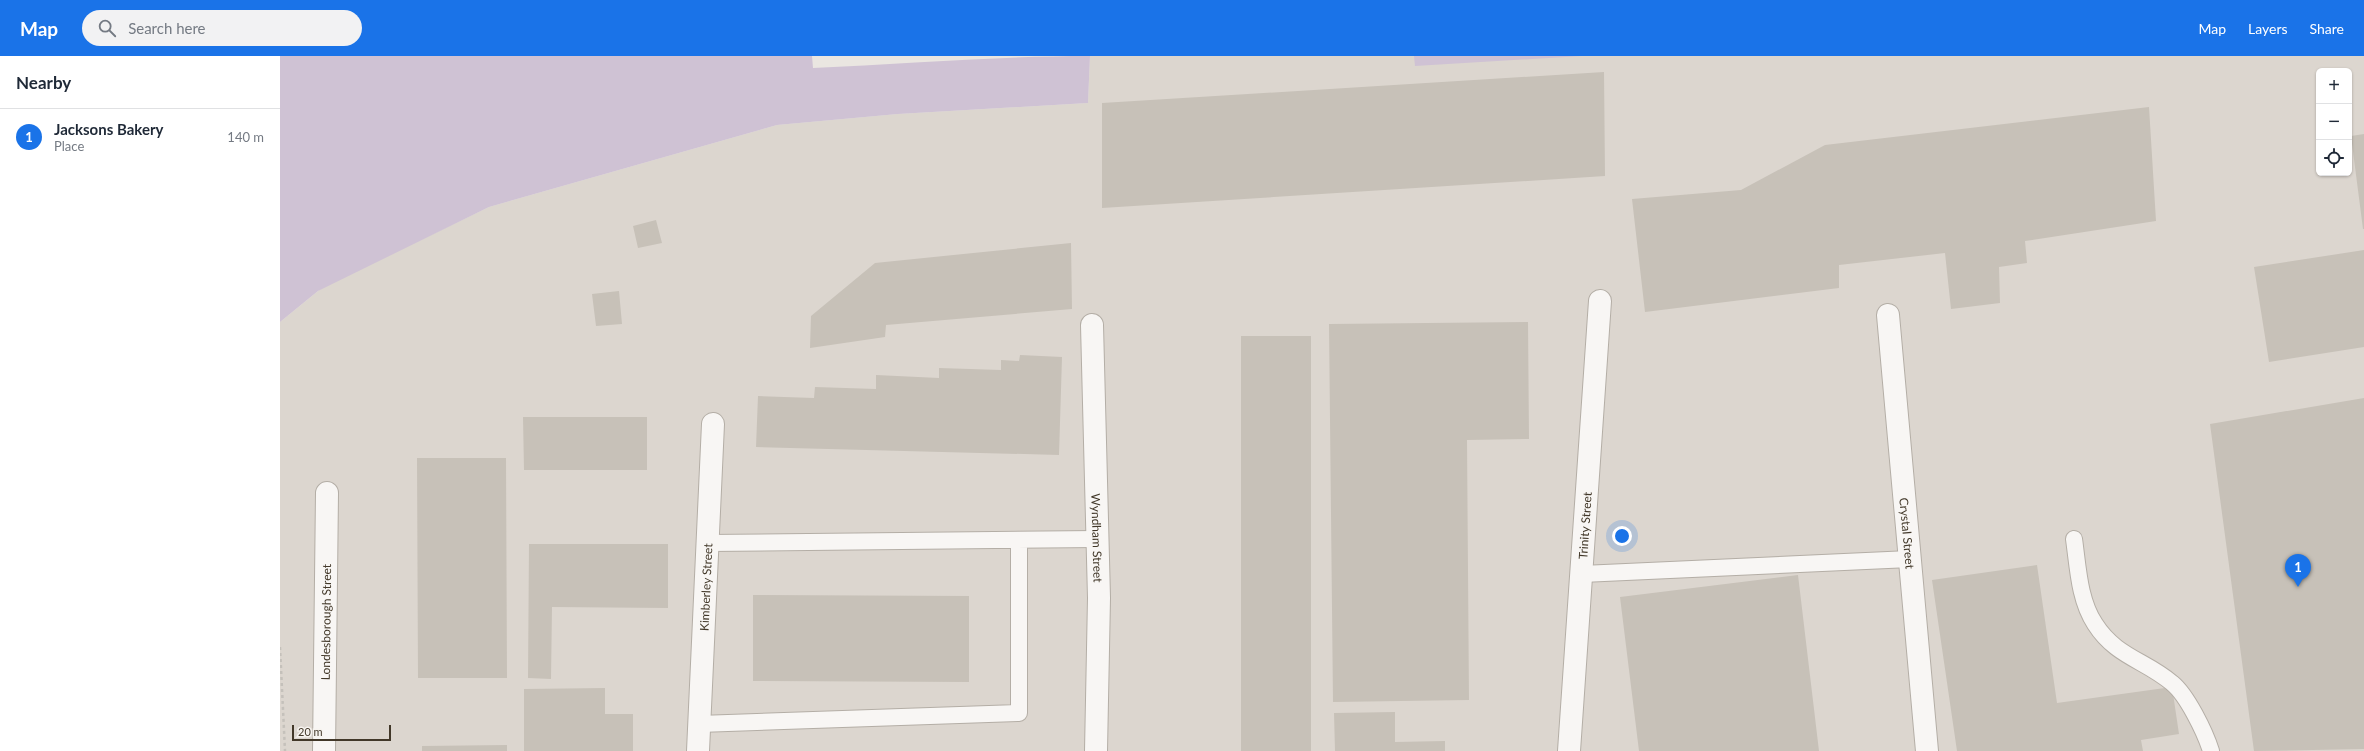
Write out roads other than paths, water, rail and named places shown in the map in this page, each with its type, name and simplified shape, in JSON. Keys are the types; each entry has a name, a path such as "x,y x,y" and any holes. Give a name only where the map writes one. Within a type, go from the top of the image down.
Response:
{"street":[{"name":"Trinity Street","path":"1570,751 1600,301"},
{"name":"Crystal Street","path":"1888,315 1927,751"},
{"name":"Wyndham Street","path":"1092,325 1099,598 1096,751"},
{"name":"Kimberley Street","path":"698,751 713,424"},
{"name":"Londesborough Street","path":"324,751 327,493"}],"lane":[{"path":"708,543 1097,539"},
{"path":"2074,539 2080,581 2087,609 2095,624 2118,650 2150,668 2175,686 2208,740 2211,751"},
{"path":"699,724 1019,713 1019,540"},
{"path":"1582,574 1910,559"}],"place":[{"name":"Jacksons Bakery","path":"2298,587"}]}
